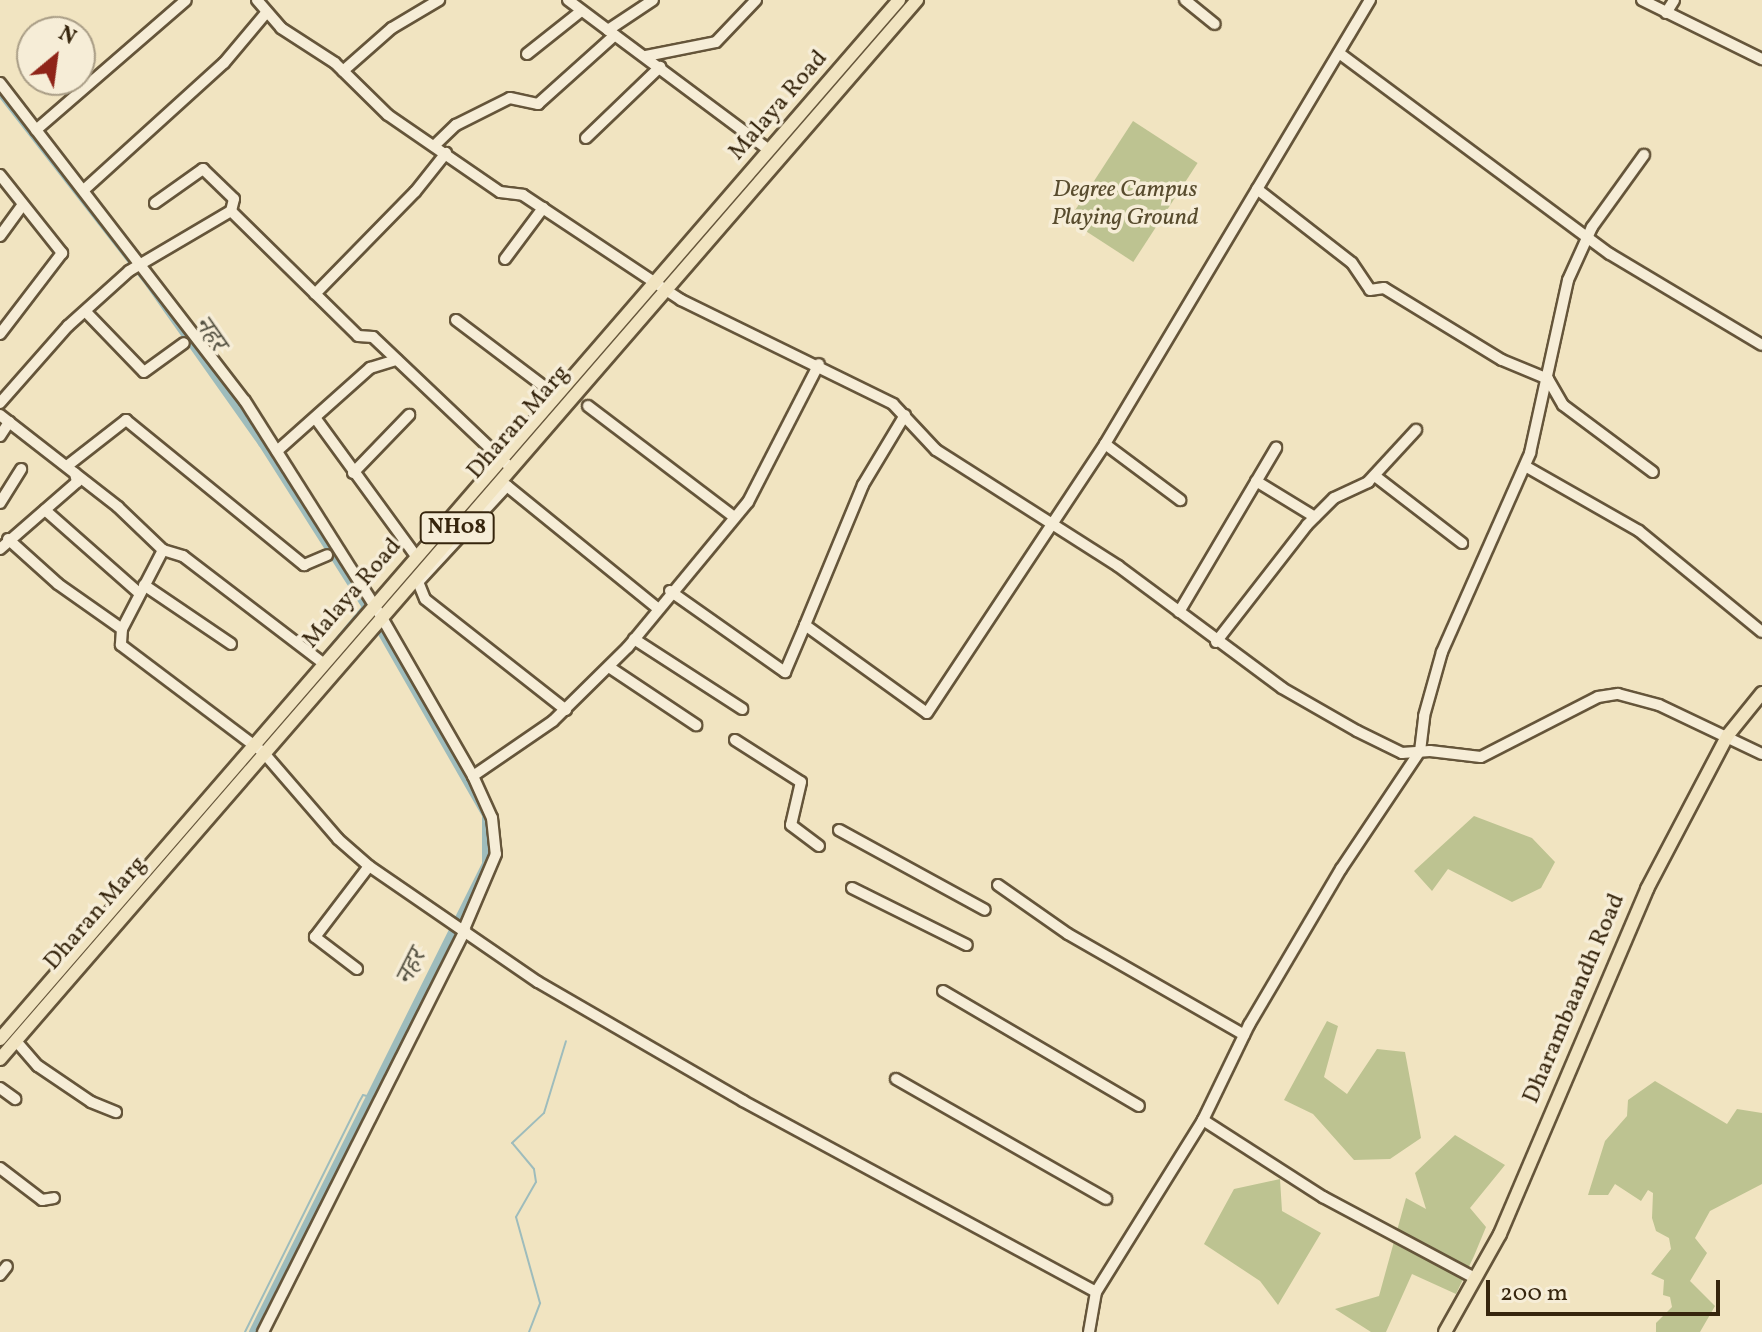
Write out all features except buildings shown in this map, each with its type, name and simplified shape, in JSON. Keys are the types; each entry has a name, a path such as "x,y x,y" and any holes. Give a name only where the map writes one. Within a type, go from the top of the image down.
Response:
{"main road":[{"name":"Malaya Road","path":"0,1039 258,748 323,663 416,556 505,462 555,395 660,285 769,150 793,133 899,0"},
{"name":"Dharan Marg","path":"0,1059 258,748 381,616 505,462 793,133 917,0"},
{"name":"Dharambaandh Road","path":"1449,1331 1500,1234 1647,889 1728,735 1762,693"}],"street":[{"path":"36,130 186,0"},
{"path":"257,0 266,13 343,71 388,115 500,192 523,195 660,285 819,364 905,415 936,450 1055,523 1303,702 1357,731 1402,753 1492,755 1598,697 1618,694 1659,705 1728,735 1762,754"},
{"path":"343,71 392,28 439,0"},
{"path":"568,0 769,150"},
{"path":"435,145 456,125 510,98 538,104 611,33 653,0"},
{"path":"646,56 716,42 756,0"},
{"path":"1185,0 1215,24"},
{"path":"805,625 927,713 1105,444 1370,0"},
{"path":"1642,0 1762,59"},
{"path":"1666,13 1674,0"},
{"path":"527,54 581,11"},
{"path":"86,188 230,57 266,13"},
{"path":"1339,53 1588,234 1610,254 1762,345"},
{"path":"586,138 660,67"},
{"path":"0,83 143,263 277,451 374,604 473,776 492,818 496,854 263,1332"},
{"path":"315,294 415,192 446,153"},
{"path":"1089,1332 1096,1292 1203,1120 1244,1035 1341,869 1420,751 1424,716 1442,652 1525,466 1548,379 1568,280 1588,234 1644,155"},
{"path":"0,403 129,271 231,211 234,199 203,169 155,203"},
{"path":"0,175 62,253 0,334"},
{"path":"1257,189 1352,263 1370,290 1384,288 1502,360 1548,379 1563,405 1653,472"},
{"path":"1,232 23,204"},
{"path":"505,259 543,208"},
{"path":"231,211 358,336 373,337 505,462"},
{"path":"86,312 144,372 184,343"},
{"path":"456,320 555,395"},
{"path":"277,451 370,368 397,360"},
{"path":"473,776 566,710 634,639 670,591 748,502 819,364"},
{"path":"588,406 734,517"},
{"path":"353,473 409,415"},
{"path":"670,591 785,672 863,485 905,415"},
{"path":"0,436 5,419 71,470 163,550 183,556 323,663"},
{"path":"316,419 416,556"},
{"path":"71,470 126,420 304,565 327,555"},
{"path":"1216,642 1315,517 1334,498 1359,490 1416,430"},
{"path":"1105,444 1180,500"},
{"path":"1179,612 1276,448"},
{"path":"1525,466 1639,531 1762,632"},
{"path":"0,503 21,469"},
{"path":"0,549 77,482 71,470"},
{"path":"1375,476 1462,543"},
{"path":"1256,481 1315,517"},
{"path":"566,710 425,599 418,582 507,486 657,608"},
{"path":"45,510 141,589 231,644"},
{"path":"8,539 58,584 122,629"},
{"path":"163,550 122,629 121,645 258,748 338,839 369,866 461,926 538,982 732,1095 1096,1292"},
{"path":"634,639 742,709"},
{"path":"609,667 696,725"},
{"path":"735,740 801,782 791,825 819,846"},
{"path":"839,830 985,910"},
{"path":"357,969 315,937 369,866"},
{"path":"998,885 1068,934 1244,1035"},
{"path":"852,888 967,945"},
{"path":"943,991 1139,1106"},
{"path":"16,1041 38,1066 91,1102 116,1112"},
{"path":"896,1079 1106,1199"},
{"path":"0,1088 15,1099"},
{"path":"1203,1120 1323,1197 1475,1278"},
{"path":"0,1168 42,1200 54,1198"}],"green space":[{"name":"Degree Campus Playing Ground","path":"1133,121 1198,163 1133,262 1069,220"},
{"path":"1474,816 1532,838 1555,862 1541,888 1512,902 1448,869 1432,891 1414,871"},
{"path":"1327,1021 1338,1026 1324,1077 1347,1094 1377,1049 1405,1052 1421,1138 1390,1159 1354,1160 1313,1114 1284,1100"},
{"path":"1655,1081 1727,1124 1737,1109 1762,1113 1762,1184 1710,1211 1695,1238 1707,1253 1690,1281 1715,1306 1700,1332 1656,1332 1656,1323 1672,1307 1670,1297 1663,1295 1664,1280 1651,1274 1671,1249 1669,1238 1656,1231 1652,1218 1653,1193 1648,1190 1641,1201 1615,1184 1608,1195 1588,1195 1605,1141 1627,1116 1628,1100"},
{"path":"1455,1135 1505,1165 1470,1208 1486,1227 1474,1256 1456,1294 1412,1274 1386,1332 1371,1332 1335,1309 1379,1296 1406,1198 1426,1209 1415,1173"},
{"path":"1280,1179 1282,1211 1321,1233 1278,1305 1260,1281 1204,1244 1234,1189"}],"waterway":[{"name":"नहर","path":"0,92 150,285 262,443 368,610"},
{"path":"321,657 365,604"},
{"name":"नहर","path":"253,1332 486,864 486,815 376,623"},
{"path":"250,739 317,662"},
{"path":"222,774 244,746"},
{"path":"0,1028 113,899"},
{"path":"529,1332 540,1303 516,1217 536,1182 534,1169 512,1143 544,1113 566,1041"},
{"path":"245,1332 358,1104 363,1095 371,1097"}]}
